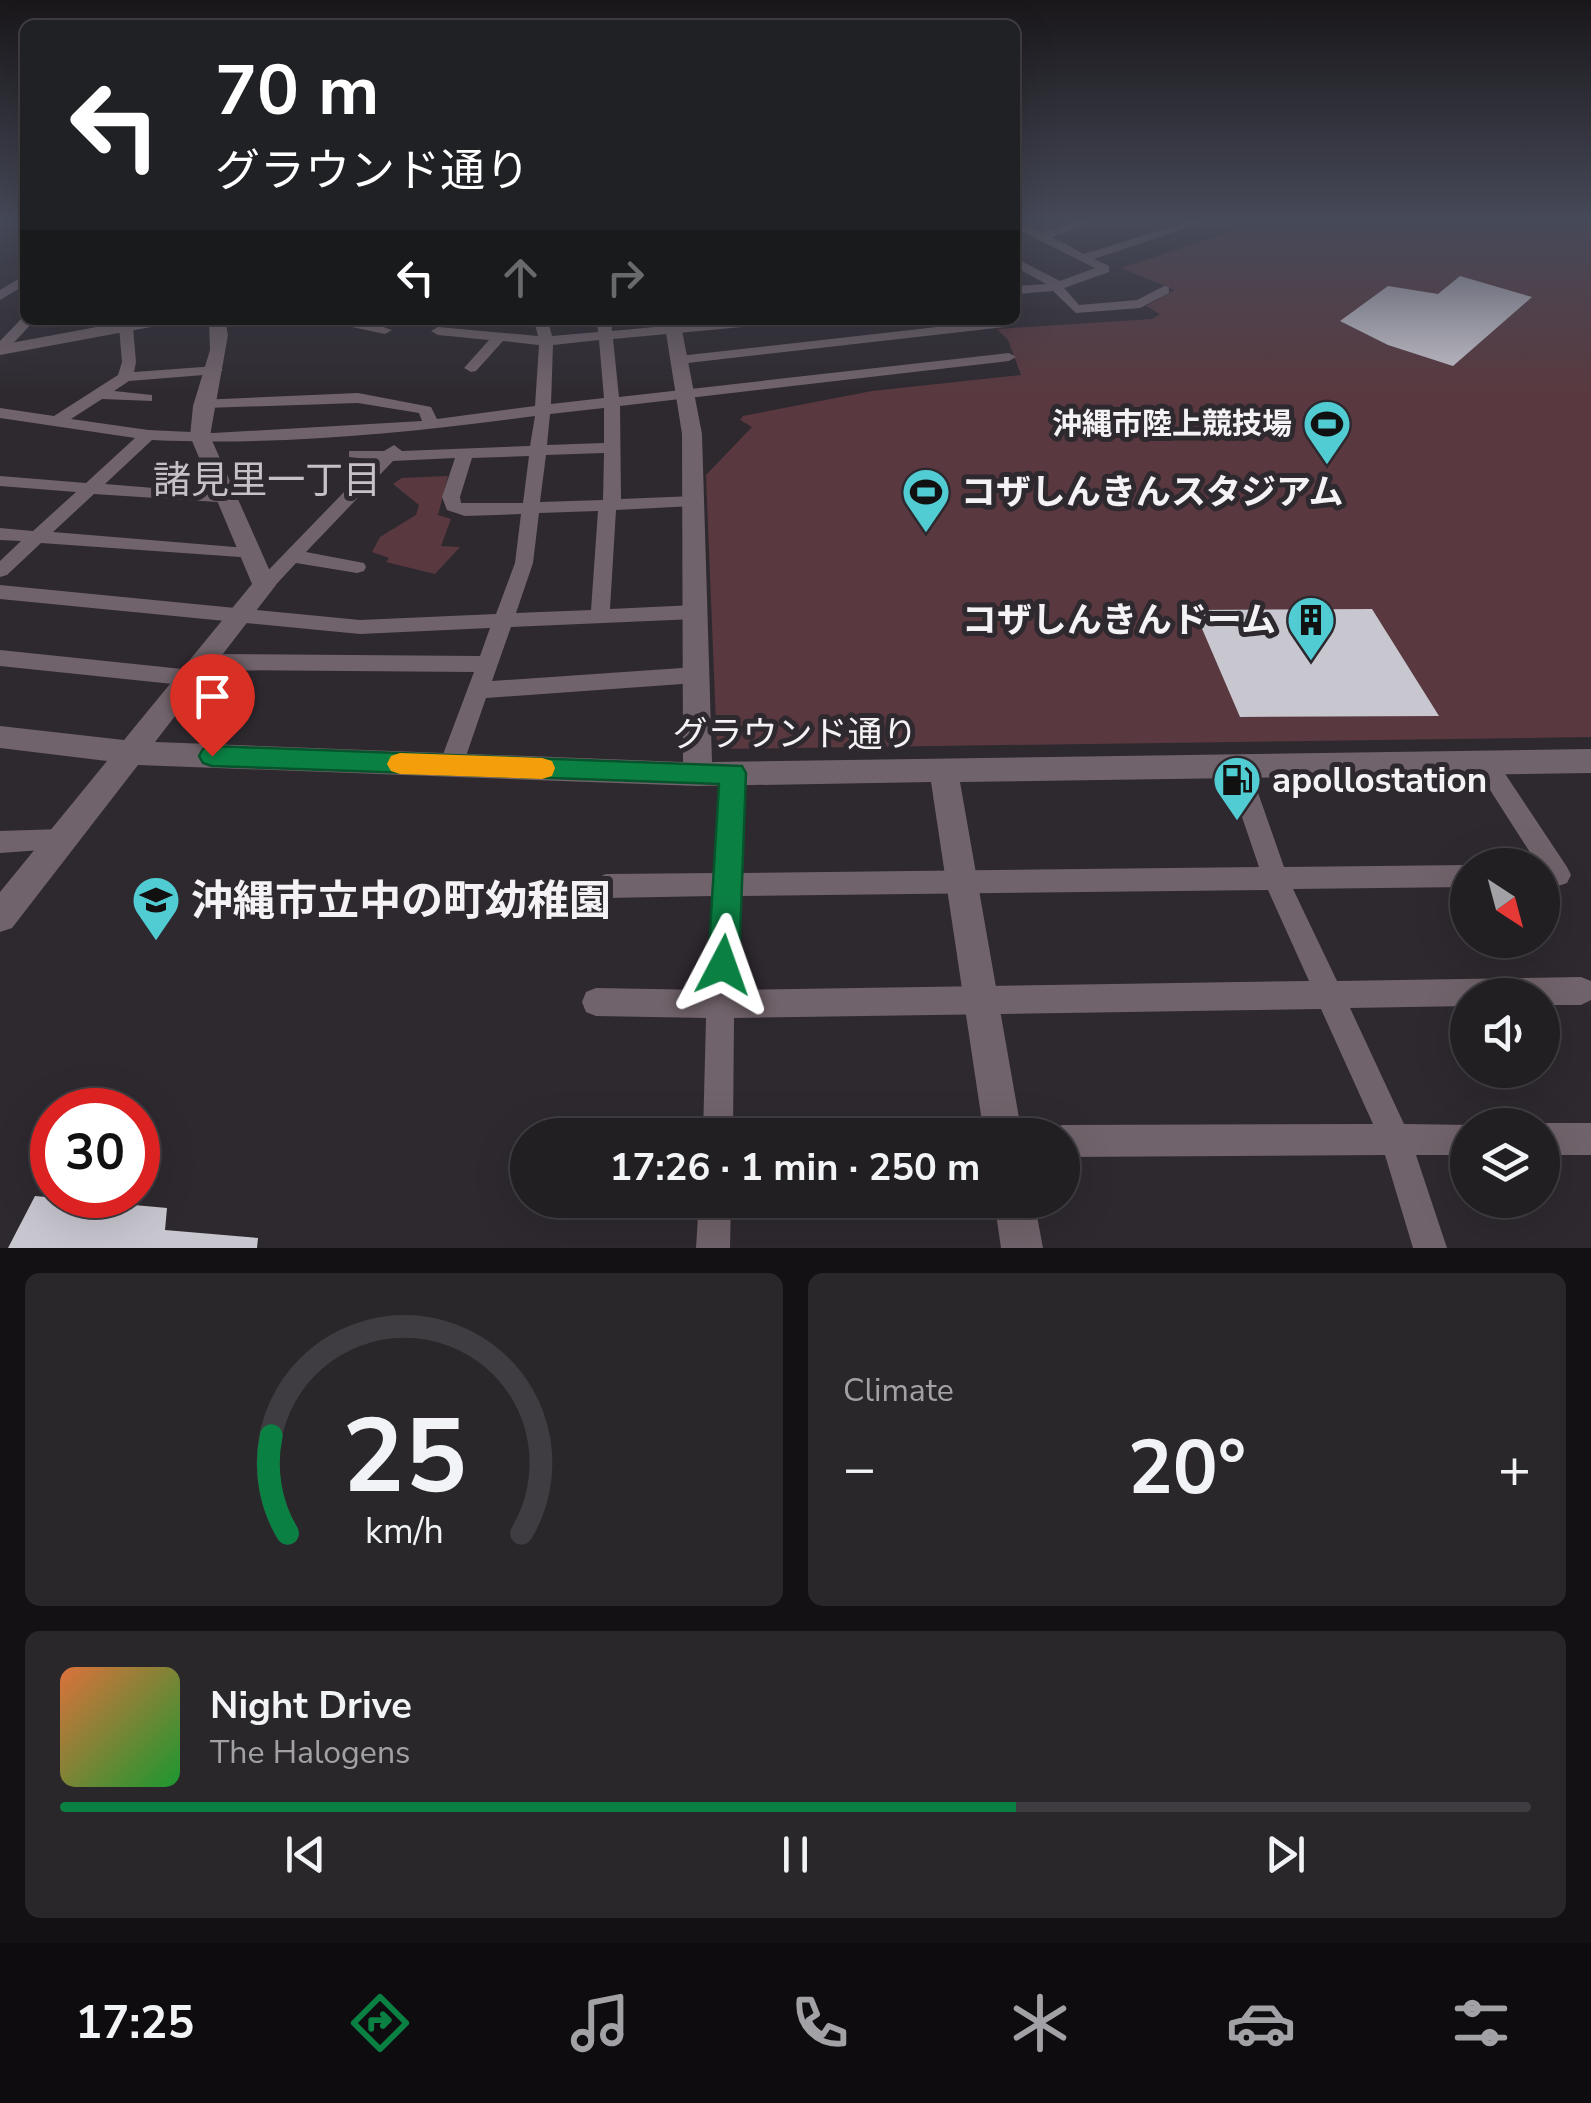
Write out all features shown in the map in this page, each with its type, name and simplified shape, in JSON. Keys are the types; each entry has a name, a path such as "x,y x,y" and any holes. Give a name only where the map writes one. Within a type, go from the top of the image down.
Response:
{"street":[{"path":"1043,278 1057,286 1076,310 1140,304 1164,290"},
{"path":"1020,290 1057,286 1079,278"},
{"path":"0,350 23,325"},
{"path":"0,350 135,325"},
{"path":"219,325 223,346 205,403 200,436 264,585"},
{"path":"362,325 385,330"},
{"path":"451,766 524,563 541,449 546,341 542,325"},
{"path":"438,332 546,341 605,328 673,325 692,434 698,774"},
{"path":"846,325 854,340"},
{"path":"679,360 991,325"},
{"path":"124,377 129,362 126,327"},
{"path":"600,618 610,504 612,403 605,328"},
{"path":"470,368 499,337"},
{"path":"0,413 148,435 342,430 431,424 1009,357"},
{"path":"54,423 124,377 216,370"},
{"path":"205,403 363,392 426,410 431,424"},
{"path":"342,430 363,392"},
{"path":"98,394 147,398"},
{"path":"0,917 264,585 407,436 431,424"},
{"path":"0,571 148,435"},
{"path":"355,454 611,448"},
{"path":"466,452 451,497 453,506 465,511 694,501"},
{"path":"0,481 226,499"},
{"path":"0,534 248,554"},
{"path":"292,556 357,567"},
{"path":"0,592 360,627 696,612"},
{"path":"0,658 199,670 490,664"},
{"path":"480,690 696,675"},
{"name":"グラウンド通り","path":"0,737 133,753 698,774 1591,761"},
{"path":"1484,761 1540,848"},
{"path":"1237,767 1275,878 1396,1140 1430,1248"},
{"path":"944,771 1000,1118"},
{"path":"718,1118 720,1004 733,773"},
{"path":"0,842 61,840"},
{"path":"606,886 1450,876"},
{"path":"596,1002 720,1004 1581,991"},
{"path":"1560,1139 1591,1139"},
{"path":"1080,1142 1450,1140"},
{"path":"713,1248 715,1218"},
{"path":"1017,1218 1022,1248"}],"shaded area":[{"path":"1146,278 1591,278 1591,737 717,749 706,475 752,427 740,420 743,416 872,391 1021,375 1008,340 997,329 1152,319 1160,314 1146,306 1175,290"},
{"path":"448,476 438,515 451,519 441,546 460,547 435,574 386,562 389,558 372,552 380,537 416,515 419,505 393,484 402,478"}],"building":[{"path":"1457,278 1468,278 1532,297 1453,366 1388,345 1340,321 1388,286 1438,294"},
{"name":"コザしんきんドーム","path":"1372,609 1439,716 1240,717 1194,610"},
{"path":"30,1206 30,1218 160,1218 160,1207 167,1208 165,1230 258,1238 257,1248 8,1248"}],"slow traffic":[{"path":"400,764 542,768"}],"place":[{"name":"沖縄市陸上競技場","path":"1327,466"},
{"name":"コザしんきんスタジアム","path":"926,534"},
{"name":"コザしんきんドーム","path":"1311,662"},
{"name":"apollostation","path":"1237,822"},
{"name":"沖縄市立中の町幼稚園","path":"156,942"}],"district":[{"name":"諸見里一丁目","path":"267,480"}],"route":[{"path":"212,756 733,773 723,965"}]}
